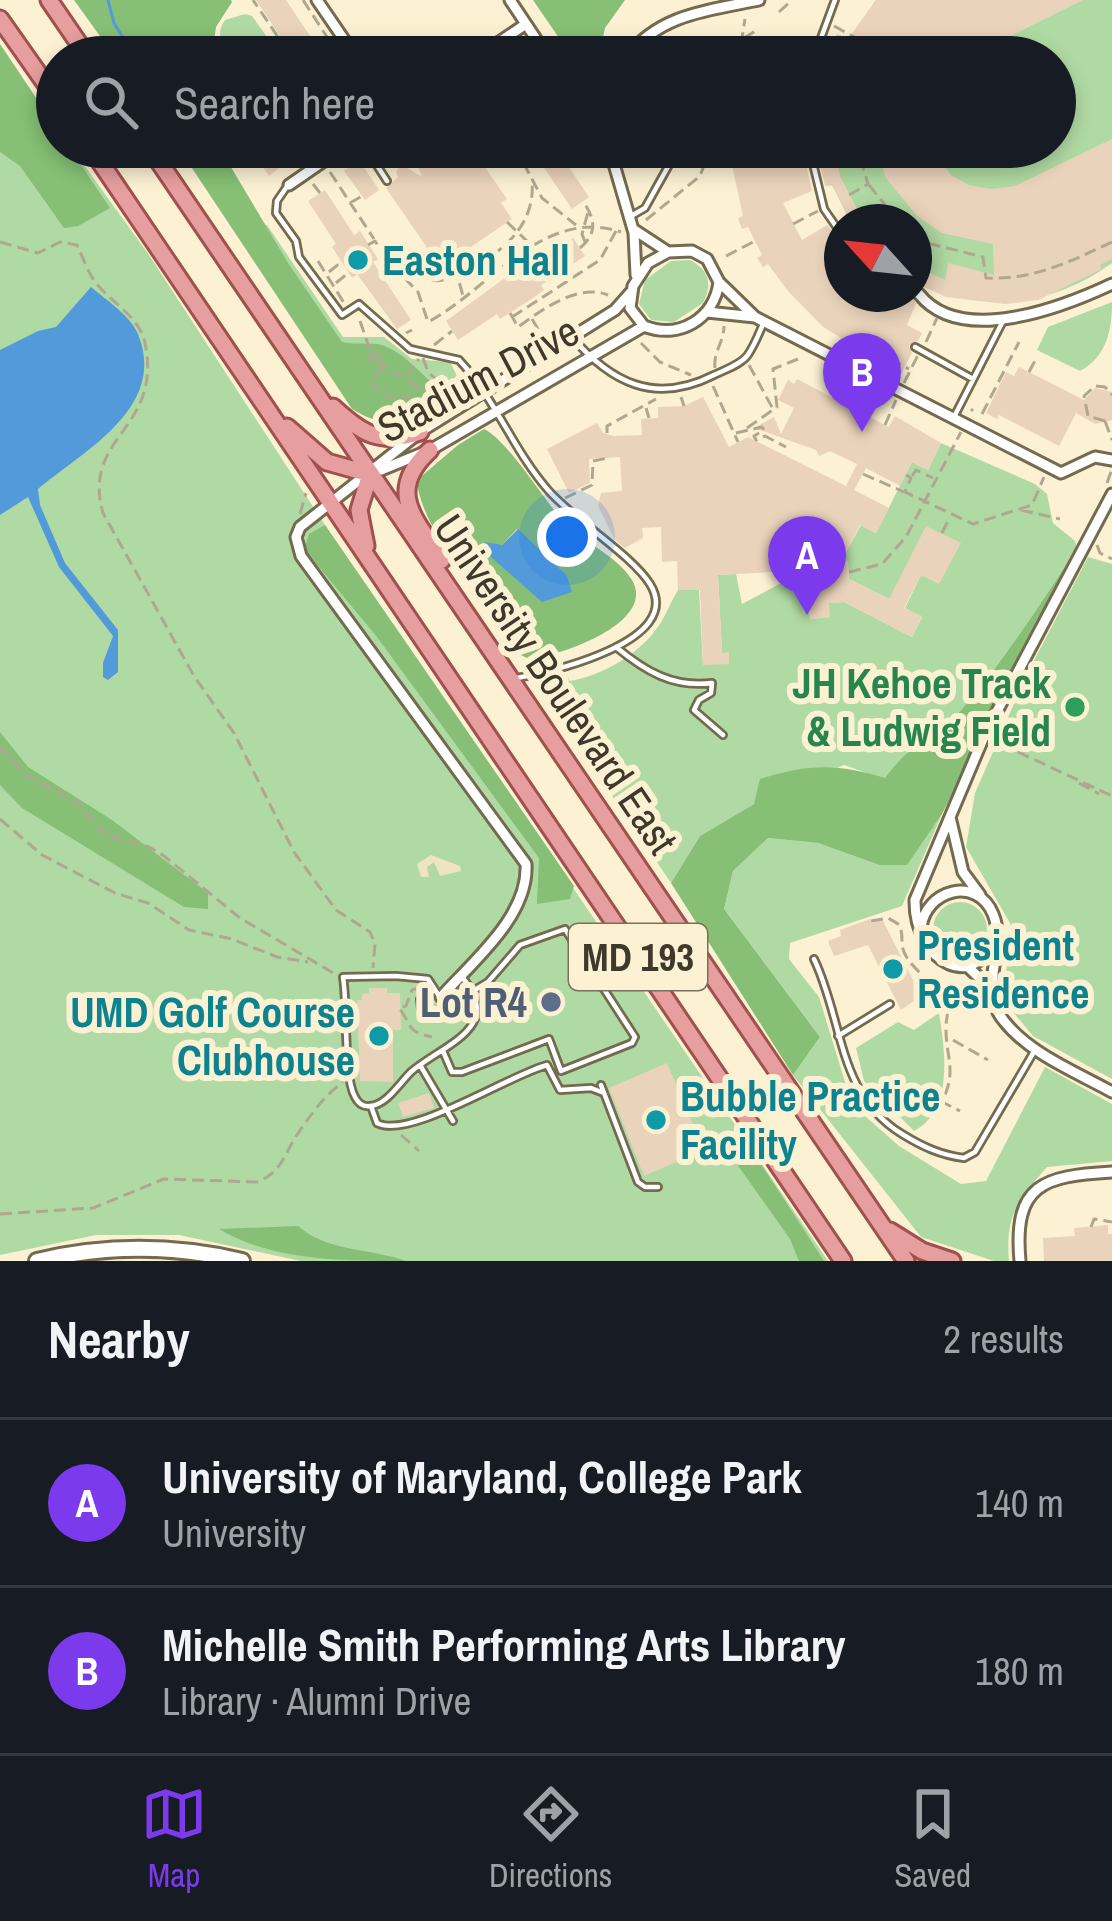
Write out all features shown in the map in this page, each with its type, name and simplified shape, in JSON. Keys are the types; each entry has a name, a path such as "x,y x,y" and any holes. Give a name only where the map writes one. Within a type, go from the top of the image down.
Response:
{"main road":[{"path":"49,0 74,36"},
{"path":"0,19 36,70"},
{"name":"University Boulevard East","path":"104,168 843,1261"},
{"name":"University Boulevard East","path":"163,168 906,1261"},
{"path":"309,382 368,436 389,440 421,432"},
{"path":"259,400 319,457 340,468 370,474 359,516 365,544 380,574"},
{"path":"430,450 410,473 409,510 458,585 465,611"},
{"path":"879,1222 906,1242 952,1261"},
{"path":"37,1261 100,1249 140,1249 242,1261"}],"street":[{"path":"317,0 342,36"},
{"path":"510,0 534,36"},
{"path":"649,36 695,8 759,0"},
{"path":"508,36 526,24"},
{"path":"289,184 313,168"},
{"path":"613,168 633,286 630,308 644,326 674,331 707,312 719,282"},
{"path":"624,227 668,252 698,253 711,263 719,282 760,320 1061,473 1095,457 1112,464"},
{"path":"633,286 648,263 668,252"},
{"path":"932,304 940,310 1004,319 1058,309 1112,284"},
{"name":"Stadium Drive","path":"370,474 421,432 615,310 633,286"},
{"path":"707,312 760,320"},
{"name":"Stadium Drive","path":"370,474 430,450 644,326"},
{"path":"370,474 300,527 296,537 301,556 526,864 526,884 518,904 460,975 434,990"},
{"path":"996,932 986,953 966,965 945,964 921,933 915,900 985,734 1111,500"},
{"path":"950,814 963,872 991,909 996,932 990,988 994,1007 1035,1050 1112,1092"},
{"path":"921,933 927,908 947,892 959,890 983,900"},
{"path":"966,965 990,988"},
{"path":"1020,1261 1017,1223 1034,1193 1065,1175 1112,1172"}],"lane":[{"path":"822,36 835,0"},
{"path":"379,168 387,181"},
{"path":"624,227 645,208 667,168"},
{"path":"814,168 824,208"},
{"path":"289,184 276,207 296,241 299,257 342,315 359,304 422,354 459,361 533,473 652,588 653,608 646,622 616,647 578,665 511,679"},
{"path":"952,419 1004,319"},
{"path":"571,336 608,373 644,387 666,389 698,384 746,358 760,320"},
{"path":"918,348 973,379"},
{"path":"616,647 672,682 712,683 711,693 694,710 723,735"},
{"path":"443,1051 452,1072 462,1072 549,1039 561,1071 632,1043 635,1037 565,929 520,945 488,982 473,991"},
{"path":"814,959 825,982 847,1069 870,1109 921,1146 964,1158 975,1152 1035,1050"},
{"path":"371,1106 473,1025 477,1006 473,991 460,975"},
{"path":"434,990 428,980 343,977 349,1076 356,1100 371,1106 377,1123 396,1129 547,1065 560,1090 602,1089 638,1182 658,1186"},
{"path":"838,1036 890,1004"},
{"path":"420,1065 453,1121"}],"path":[{"path":"253,0 277,36"},
{"path":"303,0 326,36"},
{"path":"779,12 792,0"},
{"path":"743,36 745,19"},
{"path":"827,23 852,36"},
{"path":"749,36 757,29"},
{"path":"392,265 421,279 446,282 505,245 529,218 534,202 527,168"},
{"path":"646,220 700,176 703,168"},
{"path":"863,168 868,184 884,204"},
{"path":"330,172 392,265 415,288 428,322 532,246 580,226"},
{"path":"532,181 558,214 580,226 624,227"},
{"path":"313,184 320,193"},
{"path":"849,195 868,184"},
{"path":"348,203 362,196"},
{"path":"583,202 589,210 594,227 583,246 580,226 589,210"},
{"path":"507,222 532,246"},
{"path":"608,295 598,291 574,296 518,327 511,315 600,260 624,227"},
{"path":"368,244 375,241"},
{"path":"726,256 755,241"},
{"path":"0,242 38,253 60,242 77,245 93,279 143,335 146,393 131,424 100,466 97,484 104,513 194,676 234,733 294,852 336,910 370,932 375,944 372,976"},
{"path":"932,244 982,257 986,278 1012,279 1045,274 1112,242"},
{"path":"505,245 512,261"},
{"path":"318,261 346,301"},
{"path":"451,261 464,296"},
{"path":"328,273 341,262"},
{"path":"500,269 506,277"},
{"path":"335,284 348,273"},
{"path":"415,288 421,279"},
{"path":"534,299 542,310"},
{"path":"904,383 940,310"},
{"path":"351,317 372,326 375,321"},
{"path":"531,318 542,336"},
{"path":"360,320 370,361 422,389"},
{"path":"717,374 714,358 724,338 724,324"},
{"path":"403,325 406,333 412,330"},
{"path":"440,335 443,338 452,331"},
{"path":"982,414 1018,342"},
{"path":"641,343 659,362 687,370 698,384"},
{"path":"405,376 422,354"},
{"path":"422,354 428,372 459,394"},
{"path":"1029,372 1037,358"},
{"path":"774,410 773,369 798,359"},
{"path":"890,359 910,370"},
{"path":"749,364 774,410"},
{"path":"383,366 372,382 382,397 407,397 443,384"},
{"path":"712,385 737,442"},
{"path":"1112,394 1106,387 1095,386 1084,396 1091,419 1105,421 1112,416"},
{"path":"681,397 684,406"},
{"path":"885,425 897,398"},
{"path":"607,433 607,426 656,399"},
{"path":"645,406 649,418"},
{"path":"736,433 774,410"},
{"path":"1105,421 1112,440"},
{"path":"747,428 750,432 762,427 756,440 765,436 786,447"},
{"path":"849,572 882,564 906,537 961,432"},
{"path":"934,457 944,462"},
{"path":"569,496 592,485 593,460 608,458"},
{"path":"1107,483 1112,464"},
{"path":"905,492 916,470 936,479"},
{"path":"863,474 973,524 1019,510 1037,499 1046,474"},
{"path":"1019,510 1060,519"},
{"path":"941,533 951,515"},
{"path":"1096,547 1112,559"},
{"path":"0,747 25,774 80,804 105,835 149,847 261,931 343,977"},
{"path":"1018,752 1100,794"},
{"path":"1077,782 1112,796"},
{"path":"0,819 34,850 106,888 148,903 189,930 310,962"},
{"path":"871,921 888,918 900,925 906,957 932,985 970,984 966,965"},
{"path":"253,948 261,931"},
{"path":"950,987 952,1005 946,1027 951,1084 942,1102 960,1111"},
{"path":"432,1037 406,1025 399,1008 406,1006 412,990 434,990"},
{"path":"949,1038 988,1060"},
{"path":"0,1214 93,1208 164,1179 257,1182 269,1178 289,1156 298,1132 323,1097 349,1076"},
{"path":"396,1129 419,1150"},
{"path":"1090,1226 1094,1219 1112,1222"}],"green space":[{"path":"74,0 232,2 215,36 100,36"},
{"path":"533,0 625,0 603,36 558,36"},
{"path":"876,0 1112,0 1112,263 1065,289 1016,301 965,299 932,290 932,204 842,204 832,185 828,186 823,168 1076,168 1076,36 851,36"},
{"path":"252,16 266,36 220,36 225,20"},
{"path":"0,44 36,98 36,168 83,168 110,208 78,226 64,228 20,166 0,152"},
{"path":"0,48 36,99 36,168 86,168 828,1261 301,1261 179,1235 96,1235 0,1255"},
{"path":"192,168 231,168 342,342 389,348 451,394 403,420 380,421 352,409"},
{"path":"267,225 343,337 384,337 412,359 450,362 461,384 412,414 363,406 238,228"},
{"path":"690,260 707,278 703,303 674,322 651,320 639,304 645,280 671,261"},
{"path":"1112,302 1106,341 1080,371 1037,350 1048,327"},
{"path":"484,429 493,435 562,520 625,571 636,596 619,623 562,651 529,659 517,653 457,568 421,499 417,480","holes":["517,529 542,602 502,545"]},
{"path":"941,443 1035,484 1047,494 1053,523 1075,541 1077,549 977,692 884,779 844,765 754,804 700,836 671,883 540,683 548,676 566,674 570,681 583,678 621,661 652,635 678,590 699,590 703,665 728,653 722,653 718,575 736,574 742,604 787,580 807,578 810,619 829,617 829,603 844,602 912,637 922,617 905,608 921,575 939,583 960,543 889,599 849,579 848,562 841,561 861,525 876,533 912,462 928,470"},
{"path":"325,525 574,886 570,899 537,904 539,858 377,637 304,549 309,534"},
{"path":"1077,549 942,814 907,865 879,865 818,843 768,838 733,871 724,909 820,1037 793,1075 671,883 700,836 754,804 760,779 822,767 885,778 977,691"},
{"path":"1088,557 1112,564 1112,1079 1033,1036 1004,1001 1010,923 966,847 975,793 1027,674"},
{"path":"0,732 28,767 112,820 208,893 208,909 184,907 22,808 0,785"},
{"path":"942,814 902,906 790,943 789,959 819,997 845,1082 865,1116 899,1146 961,1184 986,1181 1045,1067 1112,1104 1112,1161 1047,1167 1016,1209 1009,1232 1009,1261 994,1261 921,1237 793,1075 820,1037 724,909 733,871 768,838 818,843 879,865 906,865"},
{"path":"960,902 979,910 987,929 979,948 960,956 941,948 933,929 941,910"},
{"path":"939,1013 944,1061 941,1094 936,1109 914,1131 864,1081 856,1048 898,1022 914,1030"},
{"path":"734,1160 759,1161 824,1261 799,1261 790,1239"},
{"path":"298,1226 322,1241 406,1261 285,1253 219,1229"}],"sand":[{"path":"431,855 460,866 461,871 440,876 434,862 427,867 429,877 421,877 417,864"}],"water":[{"path":"91,287 124,314 138,334 144,360 141,384 116,425 38,489 40,505 65,563 118,630 118,672 108,680 103,677 103,663 113,636 59,567 28,497 0,515 0,350 56,327"},
{"path":"518,529 567,576 572,592 542,602 484,551 485,542 502,545"}],"building":[{"path":"256,0 286,0 310,36 280,36"},
{"path":"876,0 1083,0 1010,36 850,36"},
{"path":"1112,139 1112,259 1100,265 1102,269 1038,300 1005,304 946,297 932,291 932,274 945,280 948,263 994,275 993,244 942,233 932,226 932,204 907,204 883,168 946,168 969,185 992,189 1015,186 1052,168 1076,168 1076,156"},
{"path":"364,168 379,190 365,200 344,171"},
{"path":"398,168 422,177 419,168 486,168 507,199 501,203 512,219 446,264 436,248 430,252 386,188 398,177"},
{"path":"544,168 569,168 589,197 572,209"},
{"path":"733,168 807,168 812,191 783,203 802,240 824,227 824,312 912,312 907,325 922,333 909,345 912,353 901,374 823,327 768,264 763,267 748,227 742,229 738,218 743,216"},
{"path":"821,168 838,168 855,204 842,204 832,184 825,186"},
{"name":"Easton Hall","path":"325,190 354,235 360,231 378,259 373,262 411,320 397,329 357,274 352,278 308,201"},
{"path":"573,238 585,256 541,285 544,290 533,298 500,319 497,314 458,340 446,321 517,269 519,273"},
{"path":"1019,367 1084,400 1095,388 1112,392 1112,420 1095,424 1076,413 1059,446 986,413 1006,372 1014,376"},
{"path":"797,379 889,427 895,416 941,443 928,470 912,462 900,486 866,468 854,490 889,508 876,533 860,525 841,561 848,561 849,579 889,599 926,526 961,543 939,584 921,575 904,608 922,616 912,637 844,602 829,603 830,617 810,619 807,570 718,575 722,653 729,652 729,664 703,665 700,590 678,590 677,561 662,562 661,527 642,528 643,538 625,548 615,540 598,506 601,493 622,491 620,457 589,459 590,483 569,493 547,449 597,423 603,433 613,436 642,435 641,419 658,418 658,407 684,406 703,397 729,447 748,437 846,486 857,464 830,451 819,456 816,450 754,428 774,417 781,434 794,408 778,400 788,380 794,384"},
{"name":"President Residence","path":"870,919 872,923 882,919 921,996 901,1010 868,945 834,956 828,941 841,936 840,930"},
{"name":"UMD Golf Course Clubhouse","path":"369,988 400,993 401,1030 393,1030 393,1082 360,1081 357,1000"},
{"name":"Bubble Practice Facility","path":"667,1063 704,1150 644,1176 609,1088"},
{"path":"429,1093 434,1108 403,1117 398,1103"},
{"path":"1108,1225 1112,1261 1044,1261 1043,1238 1075,1236 1074,1228"}],"waterway":[{"path":"108,0 122,36"}],"place":[{"name":"Easton Hall","path":"358,260"},
{"name":"Michelle Smith Performing Arts Library","path":"862,432"},
{"name":"University of Maryland, College Park","path":"807,615"},
{"name":"JH Kehoe Track & Ludwig Field","path":"1075,707"},
{"name":"President Residence","path":"893,969"},
{"name":"Lot R4","path":"551,1002"},
{"name":"UMD Golf Course Clubhouse","path":"379,1036"},
{"name":"Bubble Practice Facility","path":"656,1120"}]}
